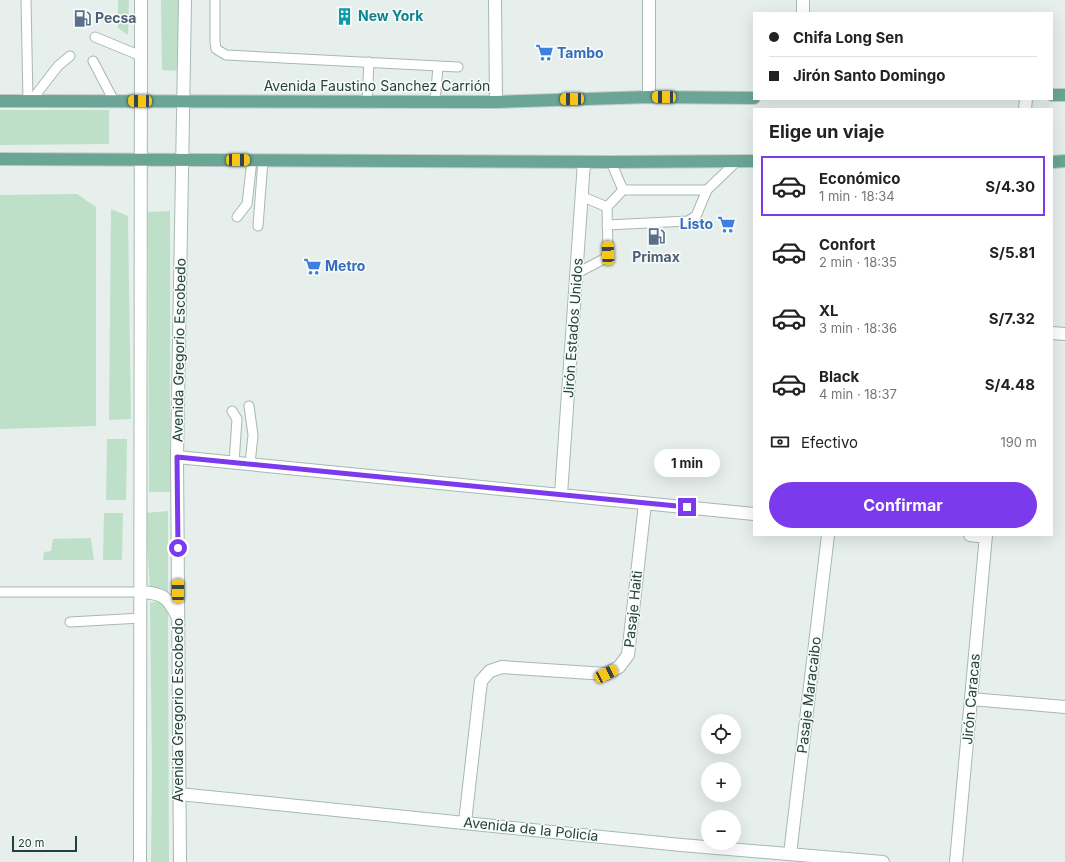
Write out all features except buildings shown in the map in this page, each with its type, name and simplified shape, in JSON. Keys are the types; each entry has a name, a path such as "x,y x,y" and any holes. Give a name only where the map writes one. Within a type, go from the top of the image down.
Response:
{"main road":[{"path":"1053,95 1065,95"},
{"name":"Avenida Faustino Sanchez Carrión","path":"0,101 496,102 648,97 753,98"},
{"path":"0,159 584,162 753,161"},
{"path":"1053,162 1065,162"}],"street":[{"path":"140,862 141,0"},
{"name":"Avenida Gregorio Escobedo","path":"180,862 177,457 186,0"},
{"path":"495,0 496,102"},
{"path":"648,0 648,97"},
{"path":"803,0 803,12"},
{"name":"Jirón Estados Unidos","path":"561,494 584,162"},
{"path":"1053,333 1065,334"},
{"path":"177,457 753,514"},
{"name":"Pasaje Haiti","path":"465,822 481,681 490,671 502,667 606,674 619,667 628,655 645,503"},
{"name":"Pasaje Maracaibo","path":"790,854 828,536"},
{"name":"Jirón Caracas","path":"956,862 986,536"},
{"path":"141,592 155,592 166,598 178,619"},
{"path":"971,699 1065,707"},
{"name":"Avenida de la Policía","path":"179,794 681,845 883,862"}],"lane":[{"path":"26,0 30,101"},
{"path":"215,0 214,42 216,49 226,55 458,67"},
{"path":"95,37 141,56"},
{"path":"30,101 58,66 70,56"},
{"path":"93,61 114,101"},
{"path":"366,101 369,62"},
{"path":"436,102 438,66"},
{"path":"237,217 247,204 257,160"},
{"path":"257,160 258,226"},
{"path":"607,225 688,221 696,216 707,190 737,160"},
{"path":"611,162 623,190"},
{"path":"576,273 607,256 607,206 623,190 707,190"},
{"path":"581,196 607,206"},
{"path":"249,406 253,435 250,464"},
{"path":"232,411 237,419 234,463"},
{"path":"0,592 141,592"},
{"path":"70,622 141,618"}],"green space":[{"path":"118,0 129,0 128,35 118,28"},
{"path":"161,0 179,0 180,71 162,70"},
{"path":"0,110 109,110 109,144 0,145"},
{"path":"77,194 96,207 96,426 0,429 0,195"},
{"path":"111,209 128,216 131,419 109,420"},
{"path":"170,211 170,492 149,492 148,212"},
{"path":"107,439 127,439 126,500 106,500"},
{"path":"168,511 168,593 150,589 145,513"},
{"path":"104,513 123,513 122,560 103,560"},
{"path":"91,538 94,560 43,560 44,552 51,551 53,539"},
{"path":"159,601 168,602 169,862 151,862 152,774 150,603"}],"place":[{"name":"New York","path":"345,16"},
{"name":"Pecsa","path":"82,18"},
{"name":"Tambo","path":"544,53"},
{"name":"Listo","path":"726,224"},
{"name":"Primax","path":"656,237"},
{"name":"Metro","path":"312,266"}],"route":[{"path":"178,548 177,457 687,507"}]}
